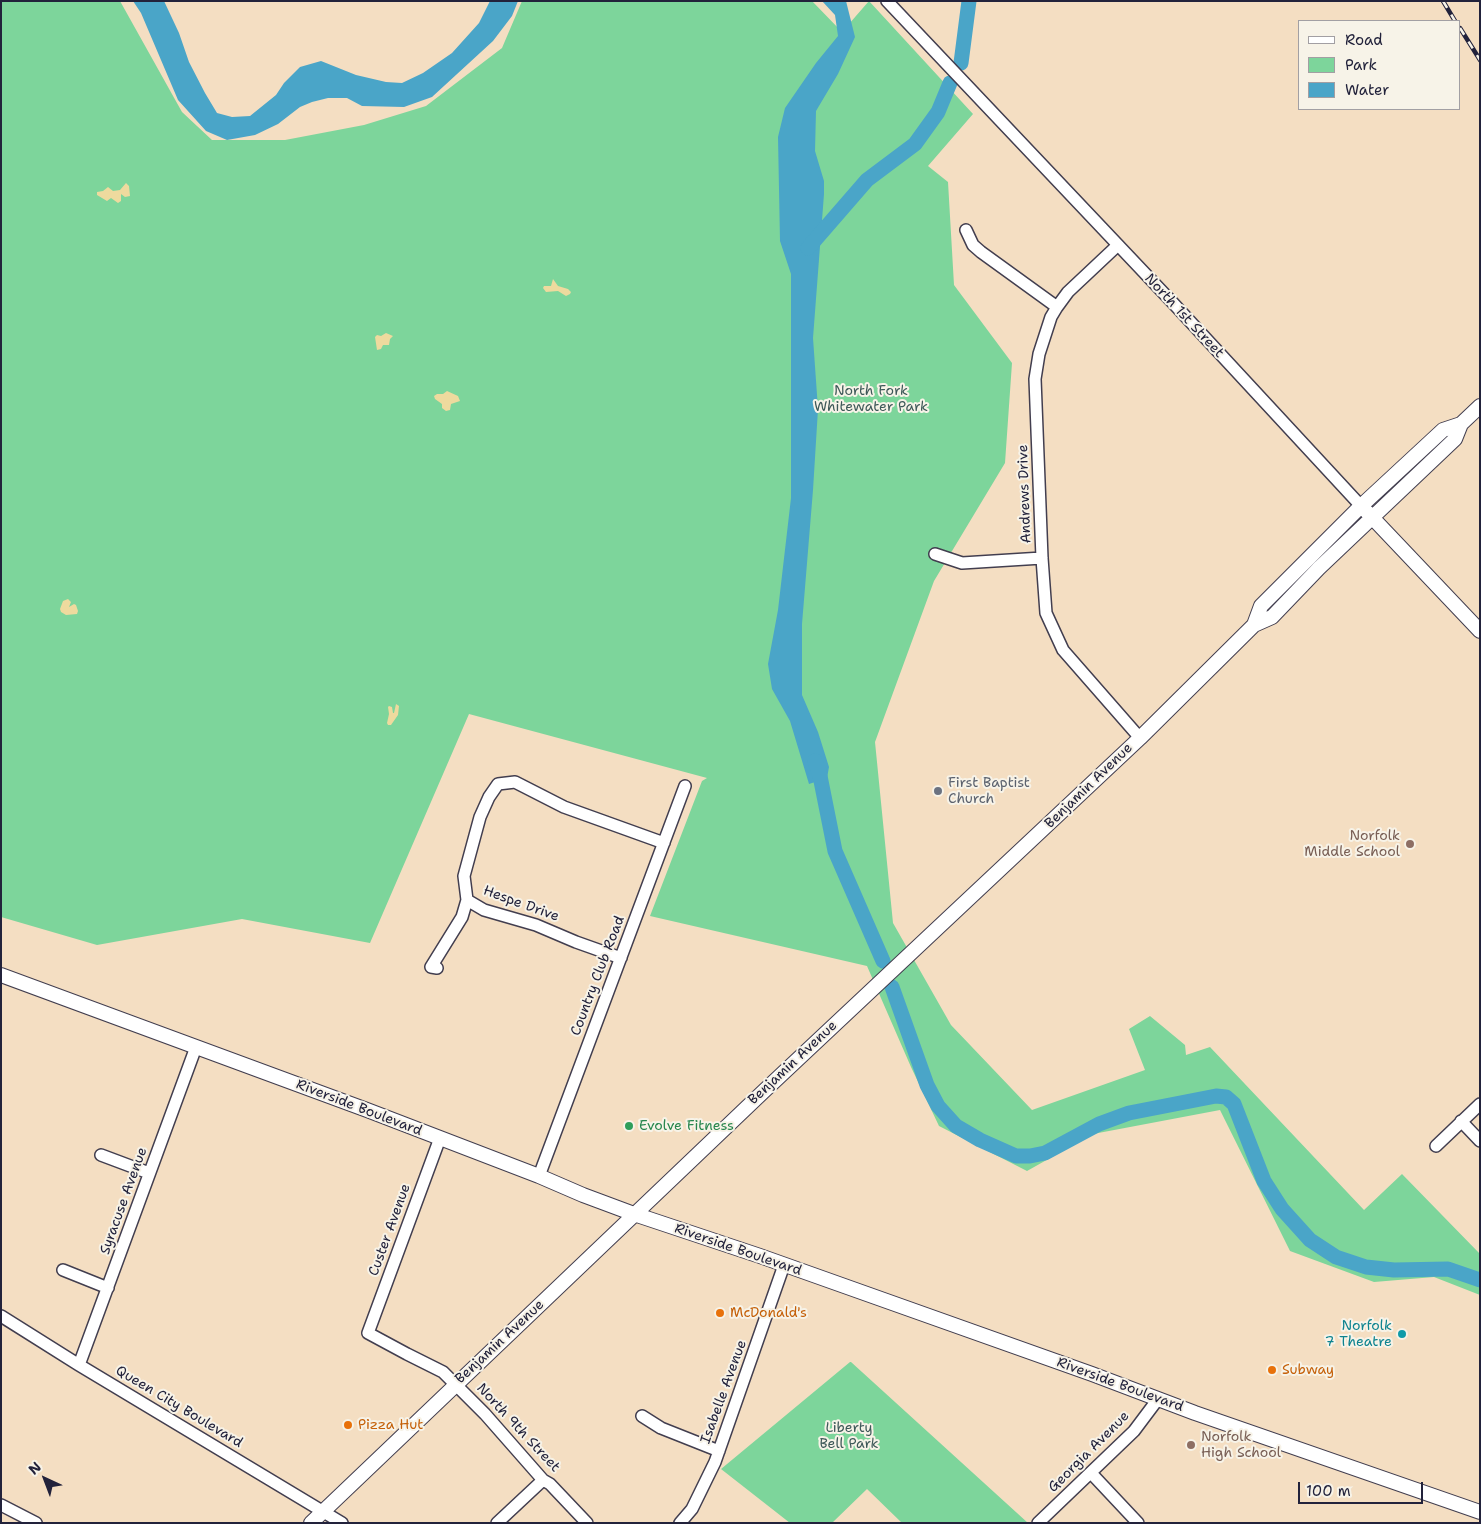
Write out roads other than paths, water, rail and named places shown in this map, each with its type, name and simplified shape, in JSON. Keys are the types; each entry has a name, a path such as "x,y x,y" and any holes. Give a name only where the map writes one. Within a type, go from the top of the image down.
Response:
{"main road":[{"path":"1461,424 1480,406"},
{"name":"Benjamin Avenue","path":"1254,625 1261,606 1361,506 1443,430 1461,424"},
{"name":"Benjamin Avenue","path":"311,1523 634,1214 1140,738 1254,625 1272,617 1319,568 1456,439 1461,424"},
{"name":"North 1st Street","path":"1361,506 1480,631"},
{"name":"Riverside Boulevard","path":"1,975 440,1138 634,1214 784,1265 1092,1374 1158,1400 1480,1512"}],"street":[{"name":"North 1st Street","path":"888,1 1173,303 1361,506"},
{"path":"966,230 973,245 981,252 1056,307"},
{"name":"Andrews Drive","path":"1118,246 1068,292 1056,307 1050,317 1039,354 1035,379 1042,558 1046,613 1063,650 1140,738"},
{"path":"935,554 962,563 1042,558"},
{"name":"Hespe Drive","path":"621,958 576,942 536,924 484,910 467,900 464,876 480,817 489,797 498,784 515,782 564,807 664,843"},
{"name":"Country Club Road","path":"538,1176 685,786"},
{"path":"437,968 432,967 462,917 467,900"},
{"name":"Syracuse Avenue","path":"79,1365 196,1047"},
{"path":"1436,1146 1480,1104"},
{"path":"1462,1121 1480,1141"},
{"name":"Custer Avenue","path":"368,1333 440,1138"},
{"path":"101,1155 149,1173"},
{"name":"Isabelle Avenue","path":"680,1523 692,1509 719,1451 784,1265"},
{"path":"63,1270 108,1288"},
{"name":"Queen City Boulevard","path":"1,1316 342,1523"},
{"name":"North 9th Street","path":"368,1333 443,1372 485,1414 543,1480 550,1484 587,1523"},
{"name":"Georgia Avenue","path":"1038,1523 1134,1431 1158,1400"},
{"path":"642,1416 661,1428 719,1451"},
{"path":"1091,1473 1138,1523"},
{"path":"497,1523 543,1480"},
{"path":"1,1505 36,1523"}],"water":[{"path":"133,1 164,1 179,33 189,62 205,93 217,113 232,117 250,116 276,95 284,83 300,67 321,61 356,75 386,82 402,83 423,73 452,53 479,23 490,1 518,1 512,16 493,41 432,97 404,107 362,106 347,98 328,98 300,107 278,124 255,135 227,140 206,131 178,100 141,13"},
{"path":"822,1 846,1 855,37 838,74 816,111 815,151 824,181 824,194 813,338 818,409 802,624 802,695 818,732 829,767 827,778 809,784 790,721 772,689 768,664 778,610 791,498 791,274 780,241 778,137 785,108 816,63 838,36 835,15"}],"waterway":[{"path":"961,63 969,1"},
{"path":"808,248 867,180 915,144 938,112 950,83"},
{"path":"815,761 819,771 835,851 883,961"},
{"path":"892,987 927,1085 938,1106 956,1126 980,1140 1016,1156 1030,1156 1045,1153 1099,1124 1129,1113 1216,1096 1226,1097 1234,1104 1264,1181 1282,1209 1310,1240 1336,1257 1366,1267 1394,1270 1448,1269 1480,1280"}],"railway":[{"path":"1443,1 1454,20"},
{"path":"1461,30 1480,60"}],"place":[{"name":"First Baptist Church","path":"938,791"},
{"name":"Norfolk Middle School","path":"1410,844"},
{"name":"Evolve Fitness","path":"629,1126"},
{"name":"McDonald's","path":"720,1313"},
{"name":"Norfolk 7 Theatre","path":"1402,1334"},
{"name":"Subway","path":"1272,1370"},
{"name":"Pizza Hut","path":"348,1425"},
{"name":"Norfolk High School","path":"1191,1445"}],"park label":[{"name":"North Fork Whitewater Park","path":"871,400"},
{"name":"Liberty Bell Park","path":"849,1436"}]}
